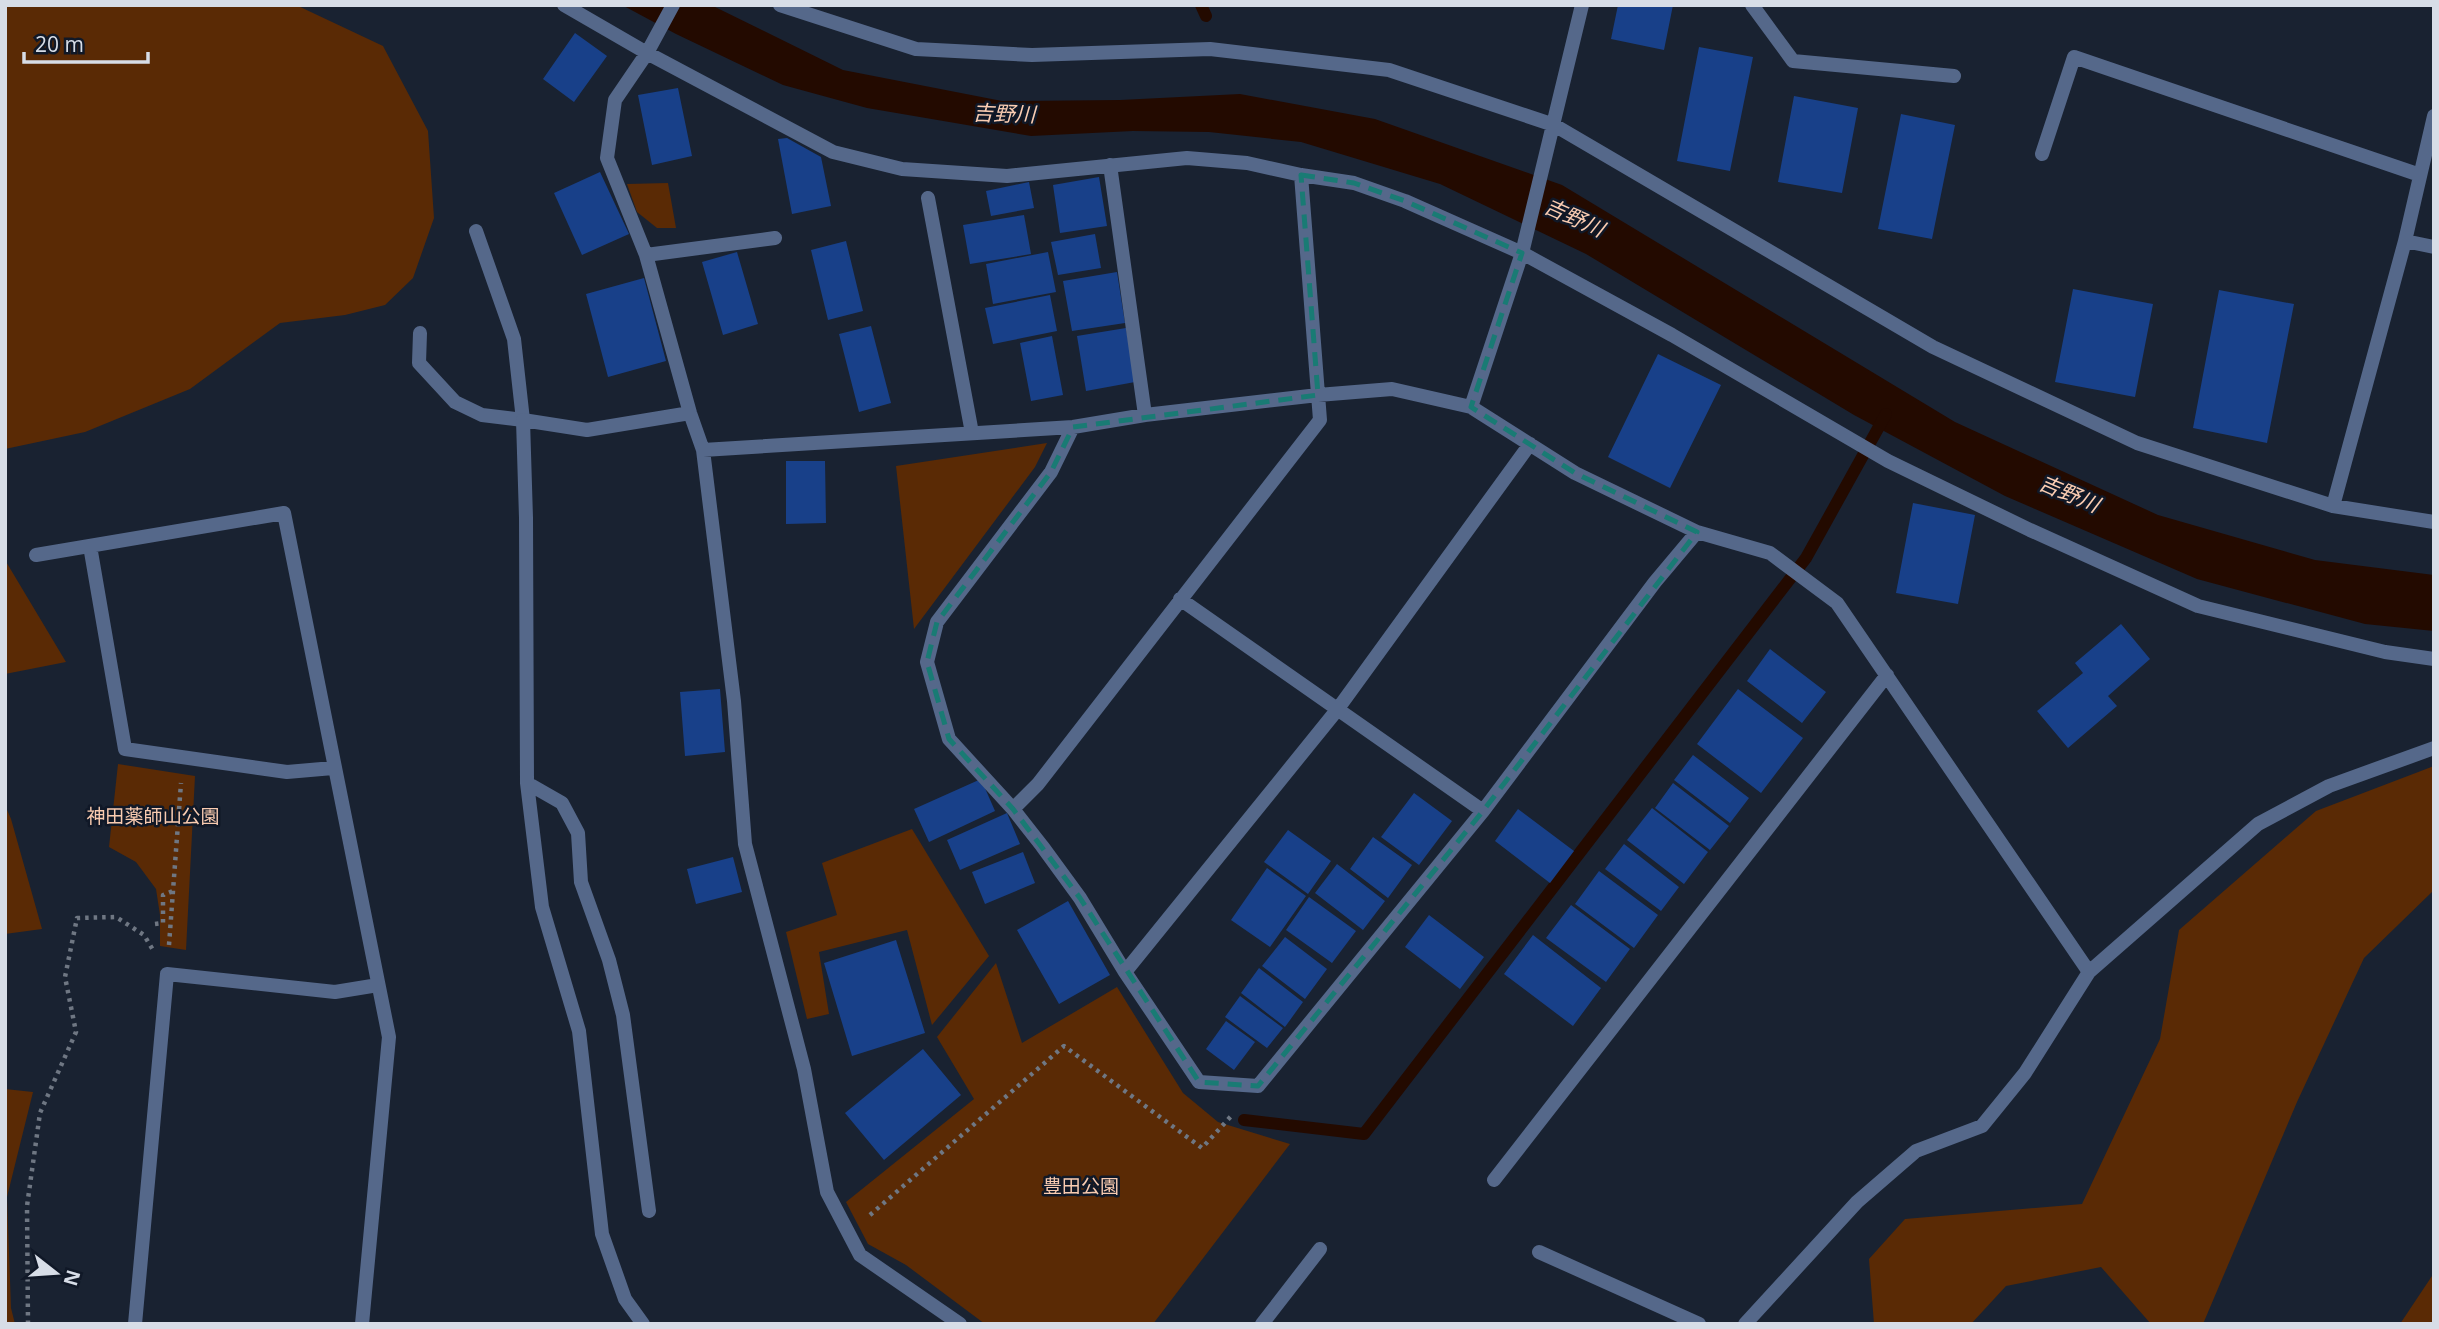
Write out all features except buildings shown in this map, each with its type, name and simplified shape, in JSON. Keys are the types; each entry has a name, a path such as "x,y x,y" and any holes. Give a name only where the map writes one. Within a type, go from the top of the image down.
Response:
{"street":[{"path":"564,5 647,53 833,152 902,169 1007,176 1187,158 1247,163 1301,176 1354,183 1405,201 1522,253 1672,335 1888,461 2030,530 2197,606 2385,652 2434,659"},
{"path":"673,5 647,53 615,100 607,158 646,255 703,450 734,701 745,844 804,1069 827,1192 860,1255 960,1324"},
{"path":"780,5 916,49 1032,55 1210,49 1389,70 1554,125 1933,347 2137,443 2333,506 2434,522"},
{"path":"1471,407 1522,253 1582,5"},
{"path":"1752,5 1793,61 1954,76"},
{"path":"2042,154 2074,57 2420,175"},
{"path":"2333,506 2405,241 2434,116"},
{"path":"1110,165 1145,415"},
{"path":"1013,809 1038,784 1320,420 1301,176"},
{"path":"928,198 972,433"},
{"path":"476,231 514,340 523,420 527,532 527,783 541,907 579,1031 602,1234 625,1298 643,1324"},
{"path":"646,255 775,238"},
{"path":"2405,241 2434,247"},
{"path":"421,332 419,363 455,401 482,415 587,430 690,413"},
{"path":"703,450 1073,427 1145,415 1392,389 1471,407 1575,473 1697,532 1770,553 1837,603 2089,972"},
{"path":"1073,427 1051,472 937,622 927,662 949,739 1013,809 1080,898 1125,972 1199,1082 1258,1086 1483,811 1655,582 1697,532"},
{"path":"1125,972 1336,710 1530,444"},
{"path":"36,555 284,513 389,1037 362,1324"},
{"path":"90,546 125,749 287,772 333,768"},
{"path":"1180,599 1483,811"},
{"path":"1494,1180 1886,675"},
{"path":"1745,1324 1857,1202 1916,1151 1982,1126 2025,1073 2089,972 2258,824 2329,786 2434,748"},
{"path":"527,783 562,803 578,833 581,882 609,960 623,1015 649,1211"},
{"path":"135,1324 167,974 335,992 378,985"},
{"path":"1262,1324 1320,1249"},
{"path":"1539,1252 1699,1324"}],"path":[{"path":"167,974 183,757"},
{"path":"155,924 163,923 163,895 173,891"},
{"path":"28,1324 27,1206 40,1113 76,1032 65,977 77,918 117,917 144,935 167,974"},
{"path":"849,1234 1064,1046 1202,1148 1238,1109"}],"highlighted area":[{"path":"1301,175 1354,183 1405,201 1522,253 1471,407 1575,473 1697,532 1483,811 1258,1086 1199,1082 1080,898 1013,809 949,739 927,662 937,622 1051,472 1073,427 1318,395"}],"green space":[{"path":"5,5 296,5 383,46 428,131 434,218 413,278 385,305 345,315 280,323 190,389 85,432 5,449"},
{"path":"668,183 676,228 657,228 637,212 627,184"},
{"path":"1047,443 1035,467 914,629 896,466"},
{"path":"5,560 66,662 5,674"},
{"name":"神田薬師山公園","path":"118,764 195,776 186,950 160,946 160,915 156,889 136,862 109,847"},
{"path":"2434,766 2434,890 2364,958 2297,1102 2203,1324 2151,1324 2101,1267 2006,1286 1971,1324 1874,1324 1869,1259 1905,1219 2082,1204 2160,1039 2179,930 2316,811"},
{"path":"5,805 11,819 42,929 5,934"},
{"path":"912,829 989,956 932,1025 907,930 819,952 829,1014 807,1019 786,932 837,915 822,863"},
{"name":"豊田公園","path":"996,963 1022,1043 1117,987 1183,1093 1218,1122 1290,1144 1153,1324 985,1324 906,1265 868,1244 846,1202 974,1099 937,1037"},
{"path":"5,1089 33,1092 7,1197 11,1308 15,1324 5,1324"},
{"path":"2434,1273 2434,1324 2400,1324"}],"water":[{"name":"吉野川","path":"622,5 711,5 843,70 1002,101 1120,100 1240,94 1375,119 1562,185 1955,422 2158,515 2315,560 2434,575 2434,631 2365,624 2197,579 2005,496 1854,415 1586,254 1440,184 1301,142 1209,132 1133,131 1031,136 867,108 783,85"}],"waterway":[{"path":"1201,5 1206,16"},
{"path":"1244,1120 1364,1134 1806,558 1886,414"}]}
